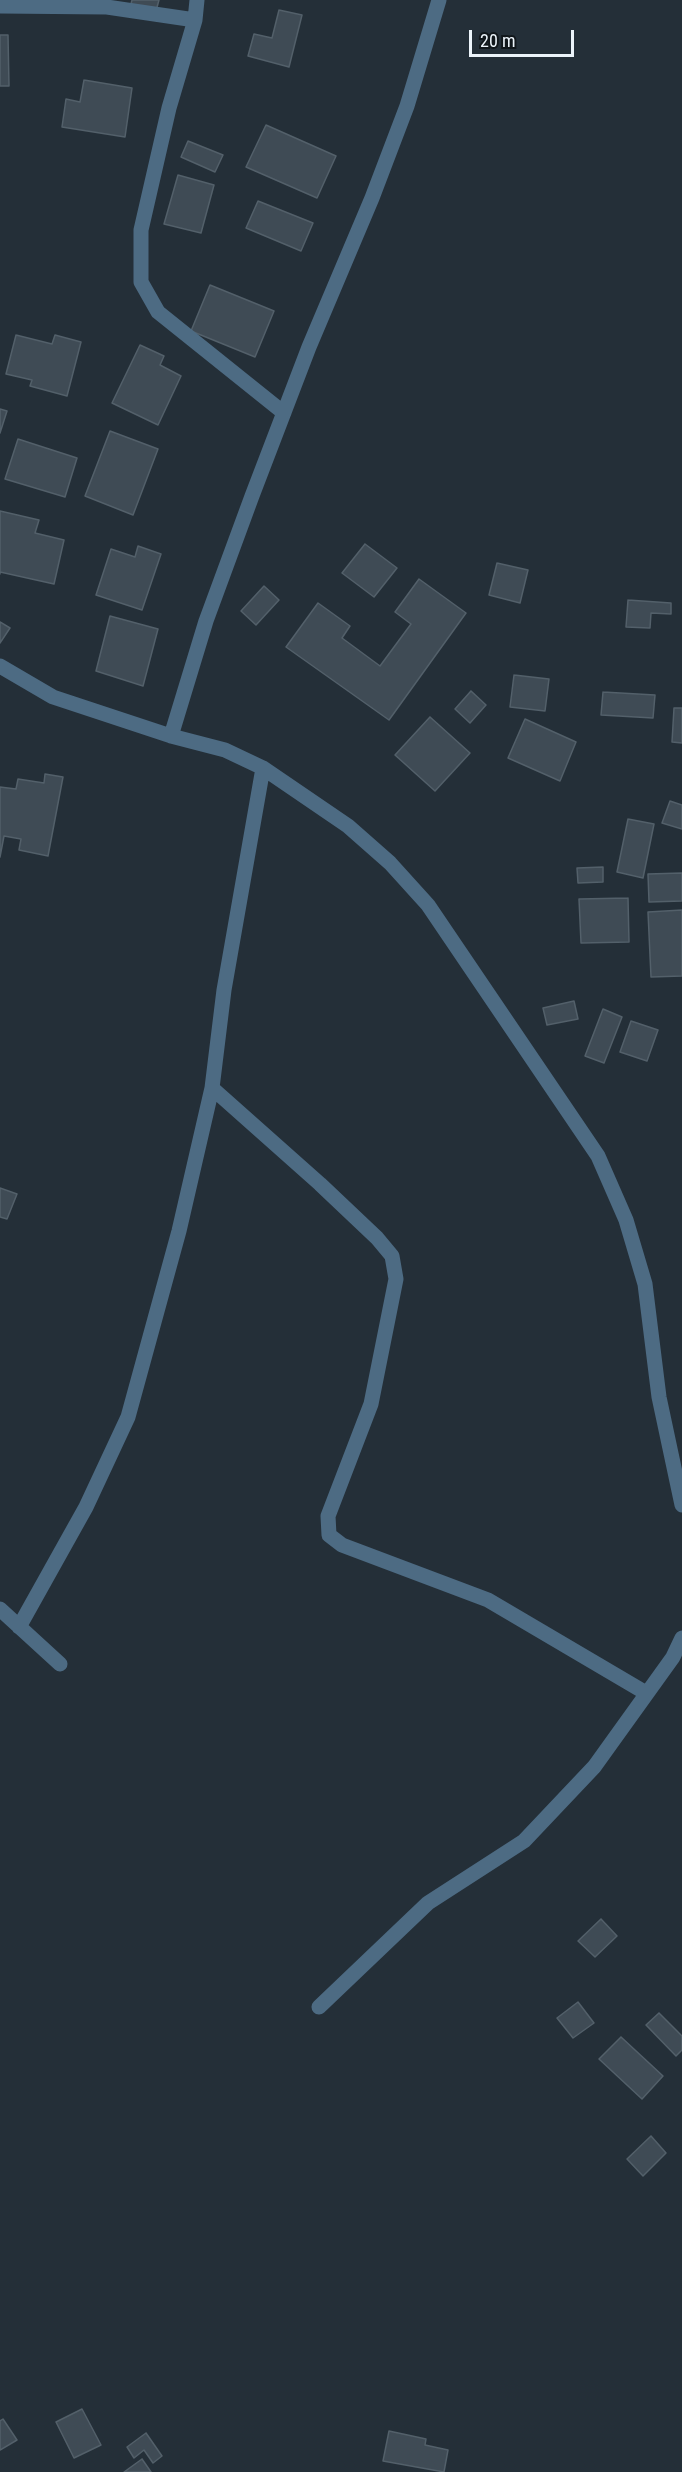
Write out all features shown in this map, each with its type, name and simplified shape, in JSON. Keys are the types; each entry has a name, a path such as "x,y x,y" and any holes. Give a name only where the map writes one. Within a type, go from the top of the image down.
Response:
{"street":[{"path":"197,0 195,20 169,108 141,230 141,282 158,312 284,413"},
{"path":"171,736 206,621 284,413 408,106 439,0"},
{"path":"0,6 107,7 195,20"},
{"path":"0,666 53,697 171,736 225,750 263,768 348,826 390,863 429,905 598,1156 626,1220 645,1284 659,1397 682,1505"},
{"path":"19,1627 86,1507 128,1417 179,1231 212,1088 224,990 263,768"},
{"path":"212,1088 320,1184 377,1238 392,1256 396,1279 371,1404 328,1516 329,1535 342,1545 488,1600 646,1693"},
{"path":"0,1609 60,1664"},
{"path":"319,2007 428,1903 524,1841 594,1767 673,1657 682,1638"}],"building":[{"path":"132,0 159,0 156,11 131,4"},
{"path":"279,10 302,15 289,67 248,56 254,34 272,38"},
{"path":"0,35 8,35 9,86 0,86"},
{"path":"84,80 132,88 125,137 62,127 66,99 80,102"},
{"path":"266,125 336,156 317,198 246,167"},
{"path":"188,141 223,155 215,172 181,157"},
{"path":"178,175 214,185 201,233 164,224"},
{"path":"258,201 313,223 301,251 246,228"},
{"path":"210,285 274,311 255,357 191,331"},
{"path":"16,335 52,344 55,335 81,342 67,396 30,386 32,380 6,374"},
{"path":"140,345 164,356 160,365 181,376 158,425 112,403"},
{"path":"0,409 7,411 0,433"},
{"path":"110,431 158,449 133,515 85,496"},
{"path":"18,439 77,458 65,497 5,479"},
{"path":"0,511 39,520 35,533 64,540 54,584 0,572"},
{"path":"365,544 397,568 374,597 342,573"},
{"path":"138,546 161,554 142,610 96,595 111,549 135,557"},
{"path":"497,563 528,570 520,603 489,595"},
{"path":"419,579 466,613 389,720 286,647 318,603 350,626 342,638 380,666 411,624 395,612"},
{"path":"264,586 279,600 256,625 241,611"},
{"path":"628,600 671,603 671,614 651,613 650,628 626,627"},
{"path":"110,616 158,629 143,686 96,671"},
{"path":"0,622 10,628 0,643"},
{"path":"514,675 549,679 545,711 510,707"},
{"path":"471,691 486,705 470,723 455,709"},
{"path":"603,692 655,695 653,718 601,715"},
{"path":"674,708 682,708 682,743 672,742"},
{"path":"430,717 470,753 435,791 395,755"},
{"path":"525,719 576,742 560,781 508,758"},
{"path":"45,774 63,777 48,856 19,850 21,839 4,836 0,857 0,787 16,789 18,779 44,783"},
{"path":"670,801 682,805 682,829 662,823"},
{"path":"628,819 654,824 643,878 617,872"},
{"path":"603,867 603,882 578,883 577,868"},
{"path":"682,873 682,901 649,902 648,874"},
{"path":"628,898 629,942 581,943 579,899"},
{"path":"682,910 682,976 651,977 648,912"},
{"path":"574,1001 578,1019 547,1025 543,1008"},
{"path":"603,1009 622,1017 604,1063 585,1056"},
{"path":"631,1021 658,1030 647,1061 620,1052"},
{"path":"0,1188 17,1194 7,1219 0,1217"},
{"path":"601,1919 617,1936 595,1957 578,1941"},
{"path":"578,2002 594,2023 573,2038 557,2018"},
{"path":"659,2013 682,2036 682,2050 676,2056 646,2025"},
{"path":"621,2037 663,2076 642,2099 599,2059"},
{"path":"651,2136 666,2153 643,2176 627,2159"},
{"path":"82,2409 101,2445 74,2458 56,2422"},
{"path":"3,2419 17,2440 0,2450 0,2421"},
{"path":"389,2431 426,2439 425,2445 448,2450 444,2472 383,2461"},
{"path":"146,2433 162,2456 153,2463 144,2450 134,2458 127,2447"},
{"path":"142,2459 151,2472 124,2472"}]}
